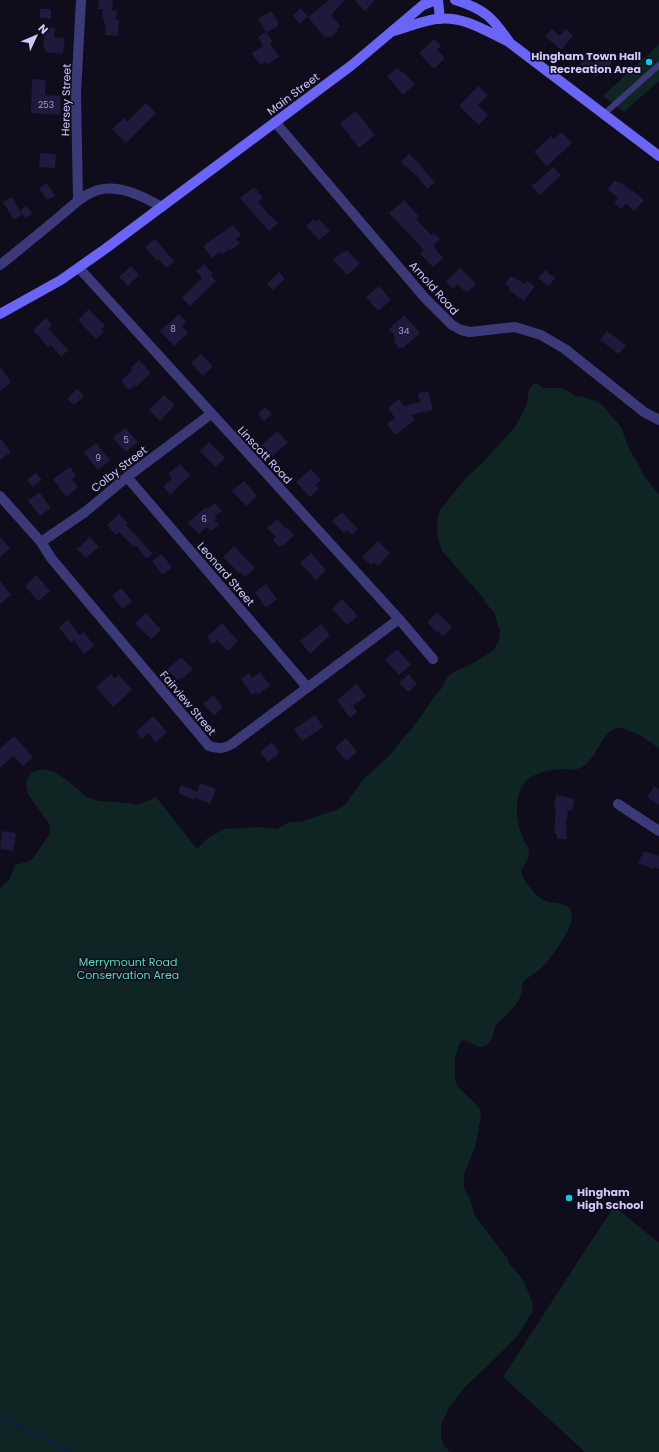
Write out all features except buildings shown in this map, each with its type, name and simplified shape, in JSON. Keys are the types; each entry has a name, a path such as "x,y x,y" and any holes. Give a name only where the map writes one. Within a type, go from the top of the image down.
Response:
{"main road":[{"path":"437,0 440,19"},
{"name":"Main Street","path":"0,314 39,293 79,268 352,65 423,6 437,0"},
{"path":"455,0 479,9 496,22 510,43"},
{"path":"392,32 420,23 440,19 457,19 475,24 510,43 659,156"}],"street":[{"name":"Hersey Street","path":"78,201 76,93 81,0"},
{"name":"Arnold Road","path":"275,122 437,312 452,325 461,330 470,332 515,327 541,335 565,349 644,412 659,420"},
{"path":"0,265 78,201 98,190 125,190 162,207"},
{"name":"Linscott Road","path":"79,268 399,619 433,659"},
{"name":"Colby Street","path":"41,542 85,512 127,477 211,414"},
{"name":"Leonard Street","path":"127,477 307,687"},
{"name":"Fairview Street","path":"0,496 41,542 51,558 209,746 218,749 232,744 399,619"},
{"path":"618,804 659,831"}],"lane":[{"path":"604,114 659,65"}],"green space":[{"name":"Hingham Town Hall Recreation Area","path":"659,44 659,81 624,112 603,96"},
{"name":"Merrymount Road Conservation Area","path":"537,383 543,388 563,388 576,396 596,401 602,405 621,427 630,451 642,473 659,495 659,748 632,731 616,728 606,736 591,760 586,765 571,770 557,769 545,771 534,775 525,782 519,793 517,807 519,828 529,852 528,858 521,870 523,877 541,899 568,907 571,912 572,919 560,944 544,966 523,982 520,998 513,1008 496,1025 490,1042 483,1047 480,1047 463,1040 459,1044 455,1059 455,1080 458,1087 477,1105 481,1116 475,1148 464,1174 464,1188 470,1199 475,1216 525,1284 533,1304 532,1312 518,1335 465,1387 450,1406 441,1425 441,1437 444,1446 451,1452 0,1452 0,888 9,880 15,865 29,861 34,857 50,833 50,825 28,794 26,783 31,772 43,769 55,772 87,797 99,801 137,805 156,797 197,849 208,838 224,829 261,827 277,829 290,822 300,822 336,810 345,805 362,781 392,753 414,726 436,694 442,688 447,677 455,671 472,664 488,654 494,649 499,641 500,631 494,613 484,599 443,552 438,537 438,515 440,510 464,480 485,460 515,427 527,404 529,389"},
{"path":"614,1206 659,1243 659,1452 585,1452 503,1377"}],"waterway":[{"path":"0,1417 70,1452"}],"place":[{"name":"Hingham Town Hall Recreation Area","path":"649,62"},
{"name":"Hingham High School","path":"569,1198"}]}
